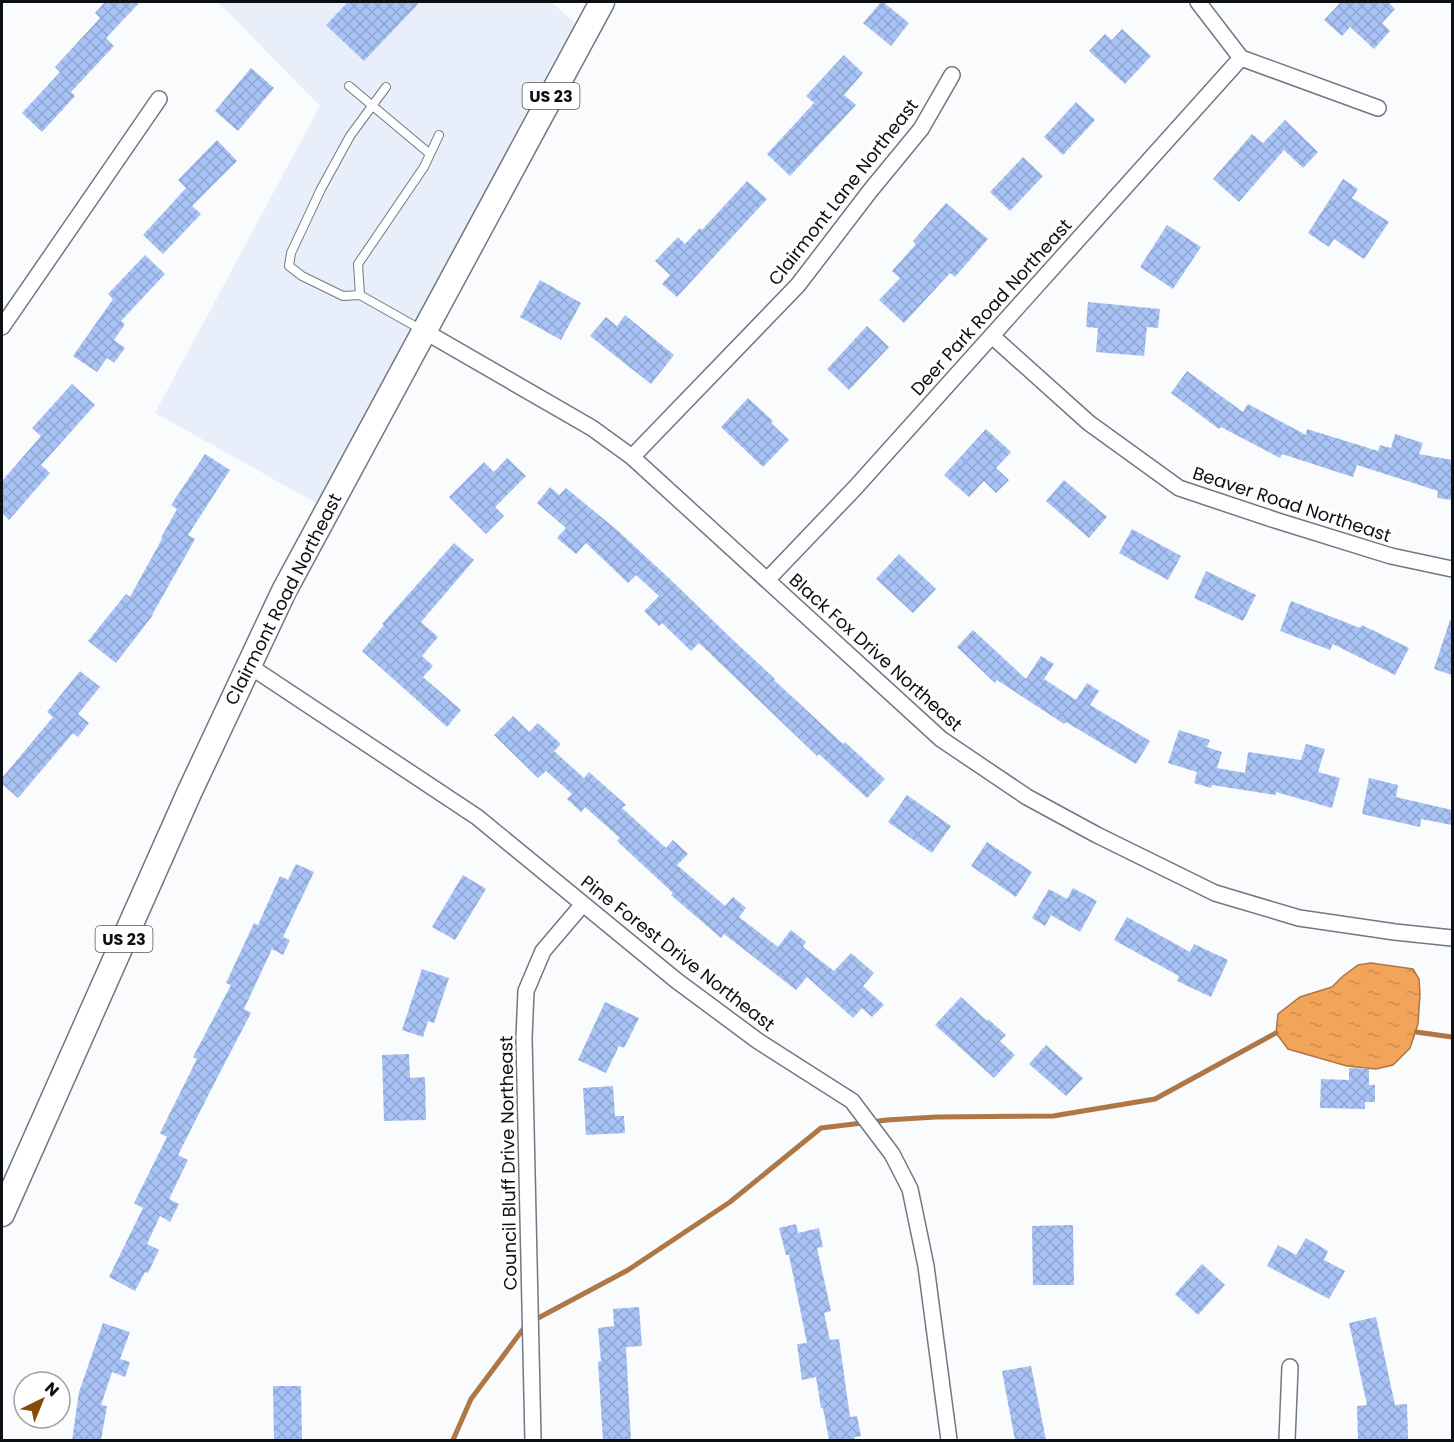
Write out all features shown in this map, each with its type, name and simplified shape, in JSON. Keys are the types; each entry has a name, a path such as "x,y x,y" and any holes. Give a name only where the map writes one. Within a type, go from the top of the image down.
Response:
{"main road":[{"name":"Clairmont Road Northeast","path":"2,1214 248,665 284,591 602,2"}],"street":[{"path":"1198,2 1241,57 1378,108"},
{"name":"Deer Park Road Northeast","path":"767,580 855,488 1241,57"},
{"name":"Clairmont Lane Northeast","path":"632,457 798,285 921,129 952,75"},
{"path":"2,327 159,99"},
{"name":"Black Fox Drive Northeast","path":"424,331 592,428 632,457 941,739 1027,798 1215,893 1299,918 1452,938"},
{"name":"Beaver Road Northeast","path":"992,336 1089,423 1179,488 1391,556 1452,569"},
{"name":"Pine Forest Drive Northeast","path":"248,665 477,817 677,981 758,1041 852,1101 892,1154 910,1189 926,1266 949,1440"},
{"name":"Council Bluff Drive Northeast","path":"533,1440 525,1050 526,992 543,951 583,903"},
{"path":"1287,1440 1290,1367"}],"lane":[{"path":"349,86 430,154"},
{"path":"386,87 350,135 291,253 289,266 302,276 342,296 360,296 424,331"},
{"path":"360,296 358,264 424,167 439,135"}],"shaded area":[{"path":"218,2 551,2 589,35 327,509 155,413 320,106"}],"water":[{"path":"1371,963 1413,969 1419,979 1418,1024 1410,1048 1393,1065 1376,1069 1347,1066 1288,1049 1276,1033 1278,1014 1300,997 1332,987 1358,965"}],"building":[{"path":"105,2 140,2 106,38 114,46 71,92 75,96 42,132 22,113 60,72 55,67 100,18 95,13"},
{"path":"348,2 420,2 364,61 326,25"},
{"path":"881,2 909,23 891,46 863,23"},
{"path":"1341,2 1388,2 1395,9 1382,23 1390,31 1374,49 1350,27 1342,36 1324,20"},
{"path":"1122,29 1151,56 1125,84 1089,51 1105,34 1112,40"},
{"path":"844,55 863,73 844,95 856,105 790,176 767,154 814,103 806,96"},
{"path":"251,68 274,88 238,131 215,111"},
{"path":"1076,102 1095,120 1063,155 1044,137"},
{"path":"1285,120 1318,152 1303,168 1284,150 1239,202 1213,179 1252,134 1263,143"},
{"path":"217,140 237,161 192,206 201,214 163,254 143,235 186,188 178,180"},
{"path":"1023,157 1043,176 1010,211 990,192"},
{"path":"1343,179 1358,189 1352,198 1389,222 1364,259 1334,239 1329,247 1308,233"},
{"path":"747,181 767,199 677,297 662,284 670,275 655,261 678,237 685,244 700,228 702,230"},
{"path":"946,203 988,239 955,277 950,273 904,323 879,300 900,278 892,271 916,244 913,241"},
{"path":"1167,225 1201,247 1173,289 1140,267"},
{"path":"145,255 165,274 121,321 125,324 114,340 125,348 114,363 107,358 97,372 73,356 113,299 108,294"},
{"path":"540,280 581,303 561,340 520,317"},
{"path":"1088,302 1160,309 1158,328 1147,327 1144,356 1096,352 1098,328 1086,327"},
{"path":"625,315 674,355 651,384 590,336 606,317 617,326"},
{"path":"867,326 889,347 849,390 827,369"},
{"path":"1187,371 1243,412 1248,404 1306,435 1307,429 1378,451 1380,445 1391,448 1395,434 1423,443 1419,454 1452,460 1452,500 1437,498 1438,491 1357,465 1353,477 1282,454 1280,458 1221,427 1219,429 1171,393"},
{"path":"72,384 95,405 41,465 50,473 9,520 2,513 2,481 41,436 32,428"},
{"path":"748,398 773,421 771,423 789,440 763,467 721,427"},
{"path":"986,429 1011,452 996,468 1009,480 996,493 984,481 969,497 944,475"},
{"path":"205,454 230,470 188,535 195,539 153,615 116,663 88,641 126,594 130,597 177,509 171,505"},
{"path":"507,458 526,476 495,507 504,516 486,534 449,497 484,462 494,472"},
{"path":"1064,480 1107,517 1089,538 1046,501"},
{"path":"550,487 559,495 566,488 617,530 774,680 843,744 845,742 885,779 867,798 819,754 817,756 699,643 691,651 662,623 659,626 644,611 659,596 636,575 628,583 586,543 576,554 557,538 566,528 537,503"},
{"path":"1132,529 1181,556 1168,580 1119,553"},
{"path":"454,543 474,560 421,622 438,637 422,656 433,666 423,677 461,710 447,727 362,651 384,625 382,624"},
{"path":"899,554 936,589 913,613 876,579"},
{"path":"1206,571 1256,595 1243,621 1194,598"},
{"path":"1291,601 1360,628 1362,625 1409,648 1395,675 1333,644 1330,650 1280,631"},
{"path":"1450,620 1452,621 1452,675 1434,669"},
{"path":"973,630 1026,679 1041,656 1054,664 1044,679 1076,700 1087,683 1099,691 1090,705 1150,741 1136,764 1066,722 1064,724 997,680 995,683 957,647"},
{"path":"80,671 100,687 78,714 89,723 78,737 73,733 18,798 2,784 2,778 53,717 47,712"},
{"path":"513,716 529,732 538,723 561,744 554,751 584,778 589,772 626,805 622,808 666,848 673,840 688,854 677,865 725,906 733,897 746,908 739,917 778,947 791,930 806,942 803,947 834,971 851,953 874,973 863,986 884,1005 872,1017 862,1008 853,1018 807,977 796,990 724,934 721,938 671,895 673,893 617,841 620,838 585,807 581,812 567,799 572,794 546,771 538,778 494,735"},
{"path":"1179,730 1210,740 1207,747 1222,752 1217,768 1245,773 1248,752 1301,760 1306,744 1325,749 1318,772 1340,778 1332,808 1276,792 1276,795 1212,785 1211,788 1194,783 1197,772 1168,763"},
{"path":"1369,778 1398,785 1396,797 1452,810 1452,825 1421,819 1420,827 1362,814"},
{"path":"907,795 951,826 932,853 888,822"},
{"path":"987,842 1032,872 1016,897 971,866"},
{"path":"296,864 314,872 283,937 290,940 283,955 272,949 244,1009 251,1013 178,1155 188,1160 169,1199 179,1204 170,1222 160,1216 147,1244 159,1250 148,1273 145,1272 135,1291 109,1277 143,1208 134,1203 167,1137 160,1133 197,1059 193,1057 231,985 226,983 254,923 258,925 280,876 288,880"},
{"path":"463,875 486,889 455,940 432,927"},
{"path":"1073,888 1097,901 1080,932 1051,915 1045,926 1032,918 1049,889 1067,899"},
{"path":"1127,917 1190,952 1194,944 1228,960 1211,997 1177,981 1179,976 1114,940"},
{"path":"422,969 449,978 434,1023 428,1021 423,1037 402,1030"},
{"path":"961,997 1006,1035 1000,1041 1015,1055 994,1078 935,1025"},
{"path":"605,1002 639,1018 624,1048 619,1046 606,1073 578,1060"},
{"path":"1046,1045 1083,1078 1066,1096 1029,1064"},
{"path":"409,1054 410,1078 425,1077 426,1120 384,1121 382,1055"},
{"path":"1349,1068 1369,1069 1369,1085 1375,1085 1375,1102 1365,1102 1365,1109 1320,1108 1321,1079 1349,1080"},
{"path":"613,1086 615,1116 624,1116 625,1133 586,1135 583,1088"},
{"path":"796,1224 798,1233 819,1228 823,1247 817,1248 831,1311 824,1313 830,1340 839,1339 850,1417 857,1416 861,1436 854,1437 855,1440 829,1440 816,1377 802,1380 797,1344 807,1343 789,1255 786,1255 779,1228"},
{"path":"1073,1225 1074,1285 1033,1285 1032,1226"},
{"path":"1306,1238 1328,1251 1324,1260 1345,1271 1329,1299 1267,1266 1278,1245 1296,1255"},
{"path":"1202,1264 1225,1285 1198,1315 1175,1294"},
{"path":"639,1307 642,1346 626,1347 631,1440 603,1440 598,1328 614,1326 613,1309"},
{"path":"1376,1317 1395,1405 1407,1404 1408,1440 1358,1440 1357,1406 1367,1405 1349,1323"},
{"path":"103,1323 130,1332 120,1359 130,1362 125,1377 112,1372 101,1405 107,1406 101,1440 72,1440 79,1392"},
{"path":"1031,1366 1046,1440 1015,1440 1002,1371"},
{"path":"273,1386 301,1386 302,1440 274,1440"}],"waterway":[{"path":"1416,1032 1452,1037"},
{"path":"453,1440 471,1399 527,1324 628,1270 730,1202 821,1128 936,1117 1053,1116 1155,1099 1276,1033"}]}
